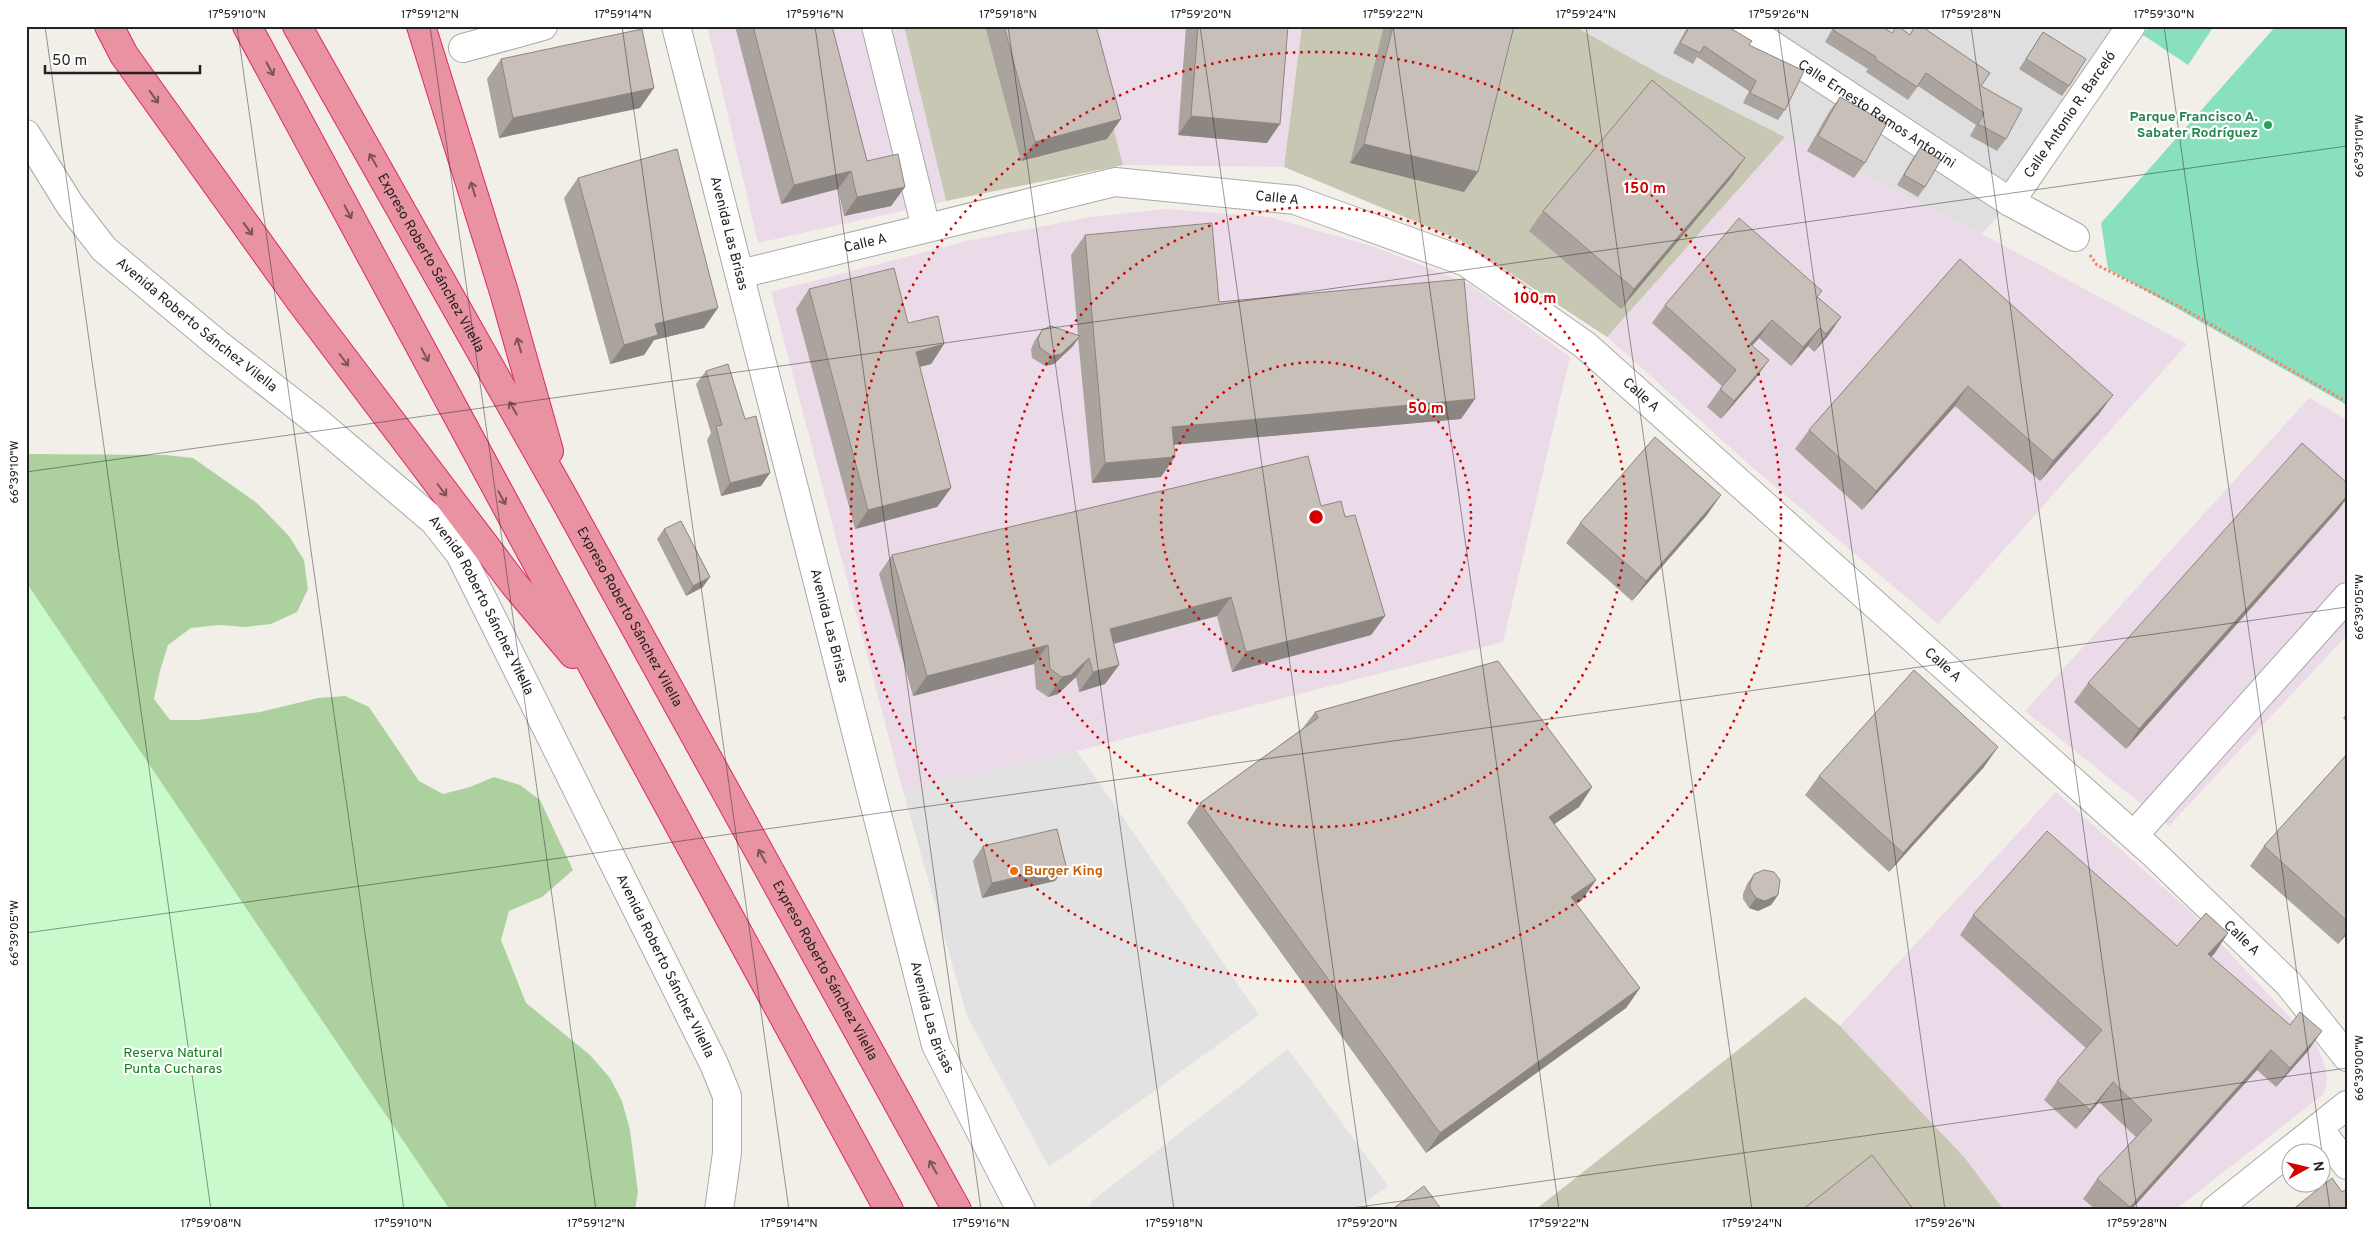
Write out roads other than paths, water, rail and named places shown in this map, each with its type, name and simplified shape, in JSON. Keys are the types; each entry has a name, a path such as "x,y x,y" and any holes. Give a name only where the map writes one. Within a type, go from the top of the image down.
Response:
{"highway":[{"path":"110,26 124,55 301,302 514,584 610,698"},
{"path":"247,26 889,1210"},
{"name":"Expreso Roberto Sánchez Vilella","path":"297,26 561,493 957,1210"},
{"path":"421,26 504,292 561,493"},
{"path":"870,1178 878,1210"}],"street":[{"path":"464,48 543,26"},
{"name":"Avenida Las Brisas","path":"676,26 936,1045 1021,1210"},
{"path":"876,26 926,228"},
{"name":"Calle Ernesto Ramos Antonini","path":"1742,26 2010,202 2075,237"},
{"name":"Calle Antonio R. Barceló","path":"2010,202 2130,26"},
{"name":"Avenida Roberto Sánchez Vilella","path":"26,134 70,205 104,249 315,420 434,521 460,554 714,1064 727,1096 727,1154 719,1210"},
{"name":"Calle A","path":"740,274 1115,182 1295,200 1466,262 1585,345 2134,835 2288,983 2347,1057"},
{"path":"2134,835 2347,597"},
{"path":"2215,1210 2347,1105"},
{"path":"2318,1128 2347,1165"}],"place":[{"name":"Parque Francisco A. Sabater Rodríguez","path":"2268,125"},
{"name":"Burger King","path":"1014,871"}],"park label":[{"name":"Reserva Natural Punta Cucharas","path":"173,1062"}]}
